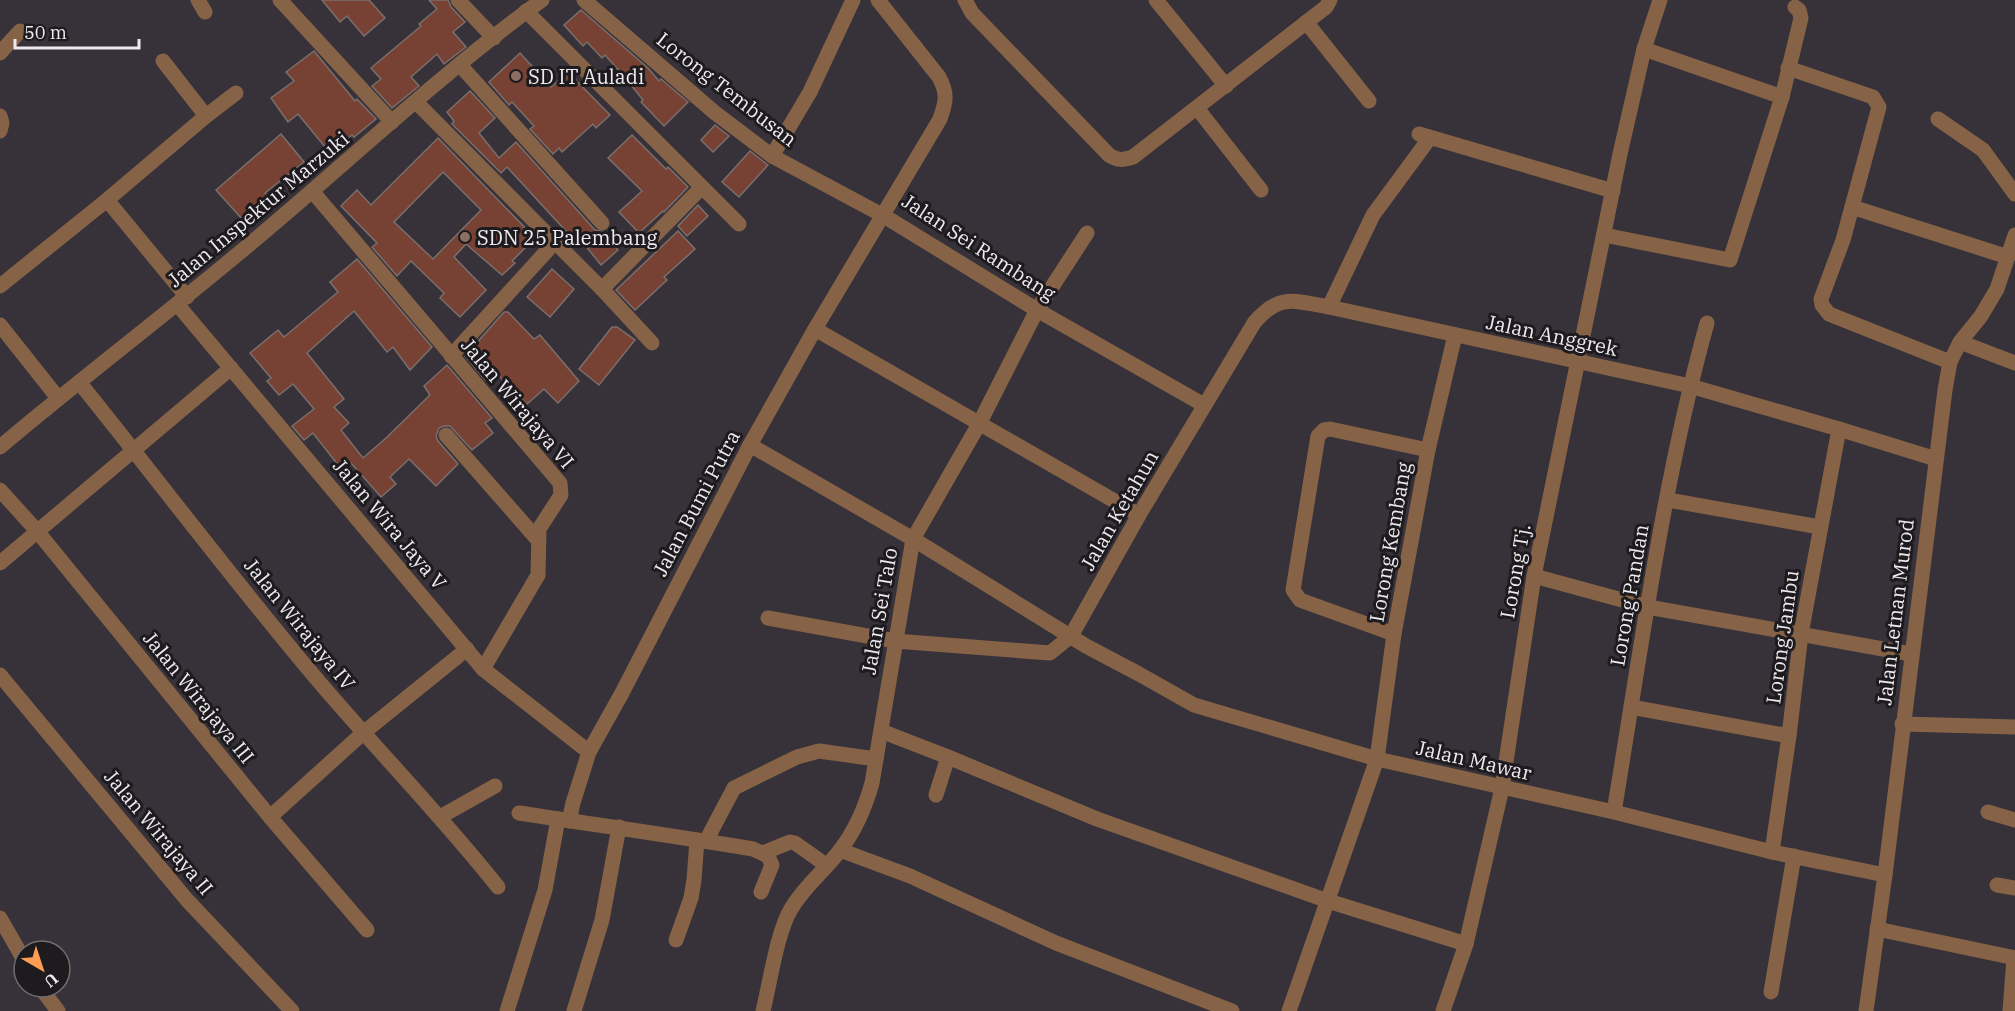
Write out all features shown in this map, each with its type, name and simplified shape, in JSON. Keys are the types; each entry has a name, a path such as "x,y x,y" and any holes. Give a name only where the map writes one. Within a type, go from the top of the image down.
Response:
{"street":[{"path":"280,0 392,122"},
{"path":"458,0 494,38"},
{"name":"Jalan Inspektur Marzuki","path":"0,447 182,300 460,65 542,0"},
{"name":"Lorong Tembusan","path":"584,0 714,112 772,156 884,216"},
{"path":"772,156 810,92 852,0"},
{"name":"Jalan Sei Rambang","path":"878,0 939,77 946,91 940,119 884,216 1037,310 1204,405"},
{"path":"965,0 972,13 1108,155 1124,160 1133,156 1226,86 1326,7 1330,0"},
{"path":"1156,0 1226,86"},
{"name":"Lorong Tj.","path":"1443,1011 1467,944 1502,788 1534,576 1644,49 1660,0"},
{"path":"1604,235 1730,260 1782,97 1801,18 1800,10 1795,7"},
{"path":"526,11 738,224"},
{"path":"1306,22 1369,101"},
{"path":"0,53 20,31"},
{"path":"1644,49 1782,97"},
{"path":"163,61 206,116"},
{"path":"460,65 602,224"},
{"path":"1788,68 1873,97 1879,107 1843,240 1821,299 1825,310 1829,314 1950,362"},
{"path":"0,286 236,93"},
{"path":"416,102 603,289 652,344"},
{"path":"1197,108 1262,190"},
{"path":"0,116 2,123 0,131"},
{"path":"1938,119 1983,150 2015,194"},
{"path":"1329,308 1373,215 1424,136 1613,191"},
{"path":"603,289 702,187"},
{"name":"Jalan Wirajaya VI","path":"312,191 560,483 561,495 539,529 538,575 483,669"},
{"name":"Jalan Wira Jaya V","path":"107,200 231,368 483,669 589,752"},
{"path":"1852,207 2008,257"},
{"name":"Jalan Bumi Putra","path":"507,1011 545,890 564,820 573,803 589,752 622,693 750,445 884,216"},
{"name":"Jalan Sei Talo","path":"763,1011 781,935 789,912 806,886 840,850 861,816 872,783 913,539 979,424 1037,310 1087,233"},
{"name":"Jalan Letnan Murod","path":"1866,1011 1950,362 1960,342 1981,316 1997,289 2015,235"},
{"path":"451,356 555,242"},
{"name":"Jalan Anggrek","path":"1204,405 1254,323 1264,311 1275,304 1298,301 1690,386 1936,459"},
{"name":"Lorong Pandan","path":"1614,812 1668,500 1690,386 1707,323"},
{"path":"0,325 58,398"},
{"path":"816,329 1139,514"},
{"name":"Lorong Kembang","path":"1289,1011 1377,759 1395,634 1428,450 1455,335"},
{"path":"1960,342 2015,363"},
{"path":"0,563 231,368"},
{"name":"Jalan Wirajaya IV","path":"79,382 289,645 363,734 440,817 498,887"},
{"name":"Jalan Ketahun","path":"1071,636 1139,514 1204,405"},
{"path":"1395,634 1300,600 1294,594 1318,436 1324,430 1330,429 1428,450"},
{"name":"Lorong Jambu","path":"1772,852 1801,634 1839,429"},
{"path":"446,435 538,540"},
{"name":"Jalan Mawar","path":"750,445 913,539 1086,646 1194,705 1377,759 1614,812 1772,852 1884,875"},
{"name":"Jalan Wirajaya III","path":"0,490 37,531 270,817 367,930"},
{"path":"1668,500 1820,527"},
{"path":"1534,576 1648,607 1911,654"},
{"path":"768,618 895,641 1050,653 1071,636"},
{"path":"270,817 363,734 467,649"},
{"name":"Jalan Wirajaya II","path":"0,675 187,900 292,1011"},
{"path":"1631,707 1789,736"},
{"path":"1902,724 2015,728"},
{"path":"881,730 1097,819 1328,901 1467,944"},
{"path":"676,940 691,898 701,840 734,788 808,753 819,751 876,759"},
{"path":"936,795 948,756"},
{"path":"440,817 495,786"},
{"path":"1988,812 2015,820"},
{"path":"519,813 753,849 768,856 772,865 761,892"},
{"path":"574,1011 602,920 619,827"},
{"path":"763,853 790,842 795,843 826,865"},
{"path":"840,850 910,876 1056,943 1232,1011"},
{"path":"1771,992 1794,856"},
{"path":"1997,885 2015,888"},
{"path":"0,918 12,939"},
{"path":"1876,929 2014,958 2010,1011"}],"building":[{"path":"322,0 369,0 385,18 364,36 347,16 340,22"},
{"path":"429,0 448,0 451,7 465,22 453,32 466,47 444,64 437,54 411,77 419,86 392,108 372,86 381,79 371,68 421,26 419,24 437,9"},
{"path":"581,10 648,68 659,81 661,79 688,102 664,126 641,102 643,100 605,55 602,58 587,42 583,46 564,25"},
{"path":"314,51 355,101 357,99 376,119 330,153 298,114 288,122 271,98 294,81 286,72"},
{"path":"520,53 551,87 568,72 610,115 596,128 593,124 562,152 559,148 553,154 530,129 534,126 512,102 509,105 489,82"},
{"path":"470,91 495,118 479,133 499,158 516,142 595,230 604,232 618,250 601,265 580,239 577,243 507,167 501,173 452,124 454,121 447,112"},
{"path":"715,125 729,136 713,152 701,140"},
{"path":"281,134 304,162 265,193 268,196 242,219 216,190"},
{"path":"632,135 688,187 664,212 639,233 619,212 642,191 608,158"},
{"path":"438,138 535,238 512,261 515,263 502,275 466,244 454,257 486,290 460,317 440,298 444,293 411,261 397,276 372,247 377,243 341,206 357,190 371,205","holes":["443,172 481,210 433,259 394,222"]},
{"path":"750,151 768,165 739,197 722,182"},
{"path":"698,205 708,216 687,236 678,226"},
{"path":"678,231 695,249 664,277 667,280 635,310 616,290"},
{"path":"357,259 432,347 410,370 393,347 387,352 354,311 307,353 344,399 334,407 349,423 341,430 363,458 430,395 424,386 447,365 492,418 485,423 493,433 472,450 450,426 439,428 436,436 438,441 458,464 436,486 409,459 390,477 396,484 381,497 351,463 342,470 313,433 304,440 292,426 314,409 293,384 279,395 267,381 271,378 250,353 278,330 284,337 338,292 330,282"},
{"path":"552,269 574,289 550,317 527,297"},
{"path":"504,312 508,312 534,339 540,335 579,381 558,403 544,389 527,404 494,371 485,380 465,356"},
{"path":"612,327 617,327 635,340 599,385 579,369"}],"place":[{"name":"SD IT Auladi","path":"516,76"},
{"name":"SDN 25 Palembang","path":"465,237"}]}
